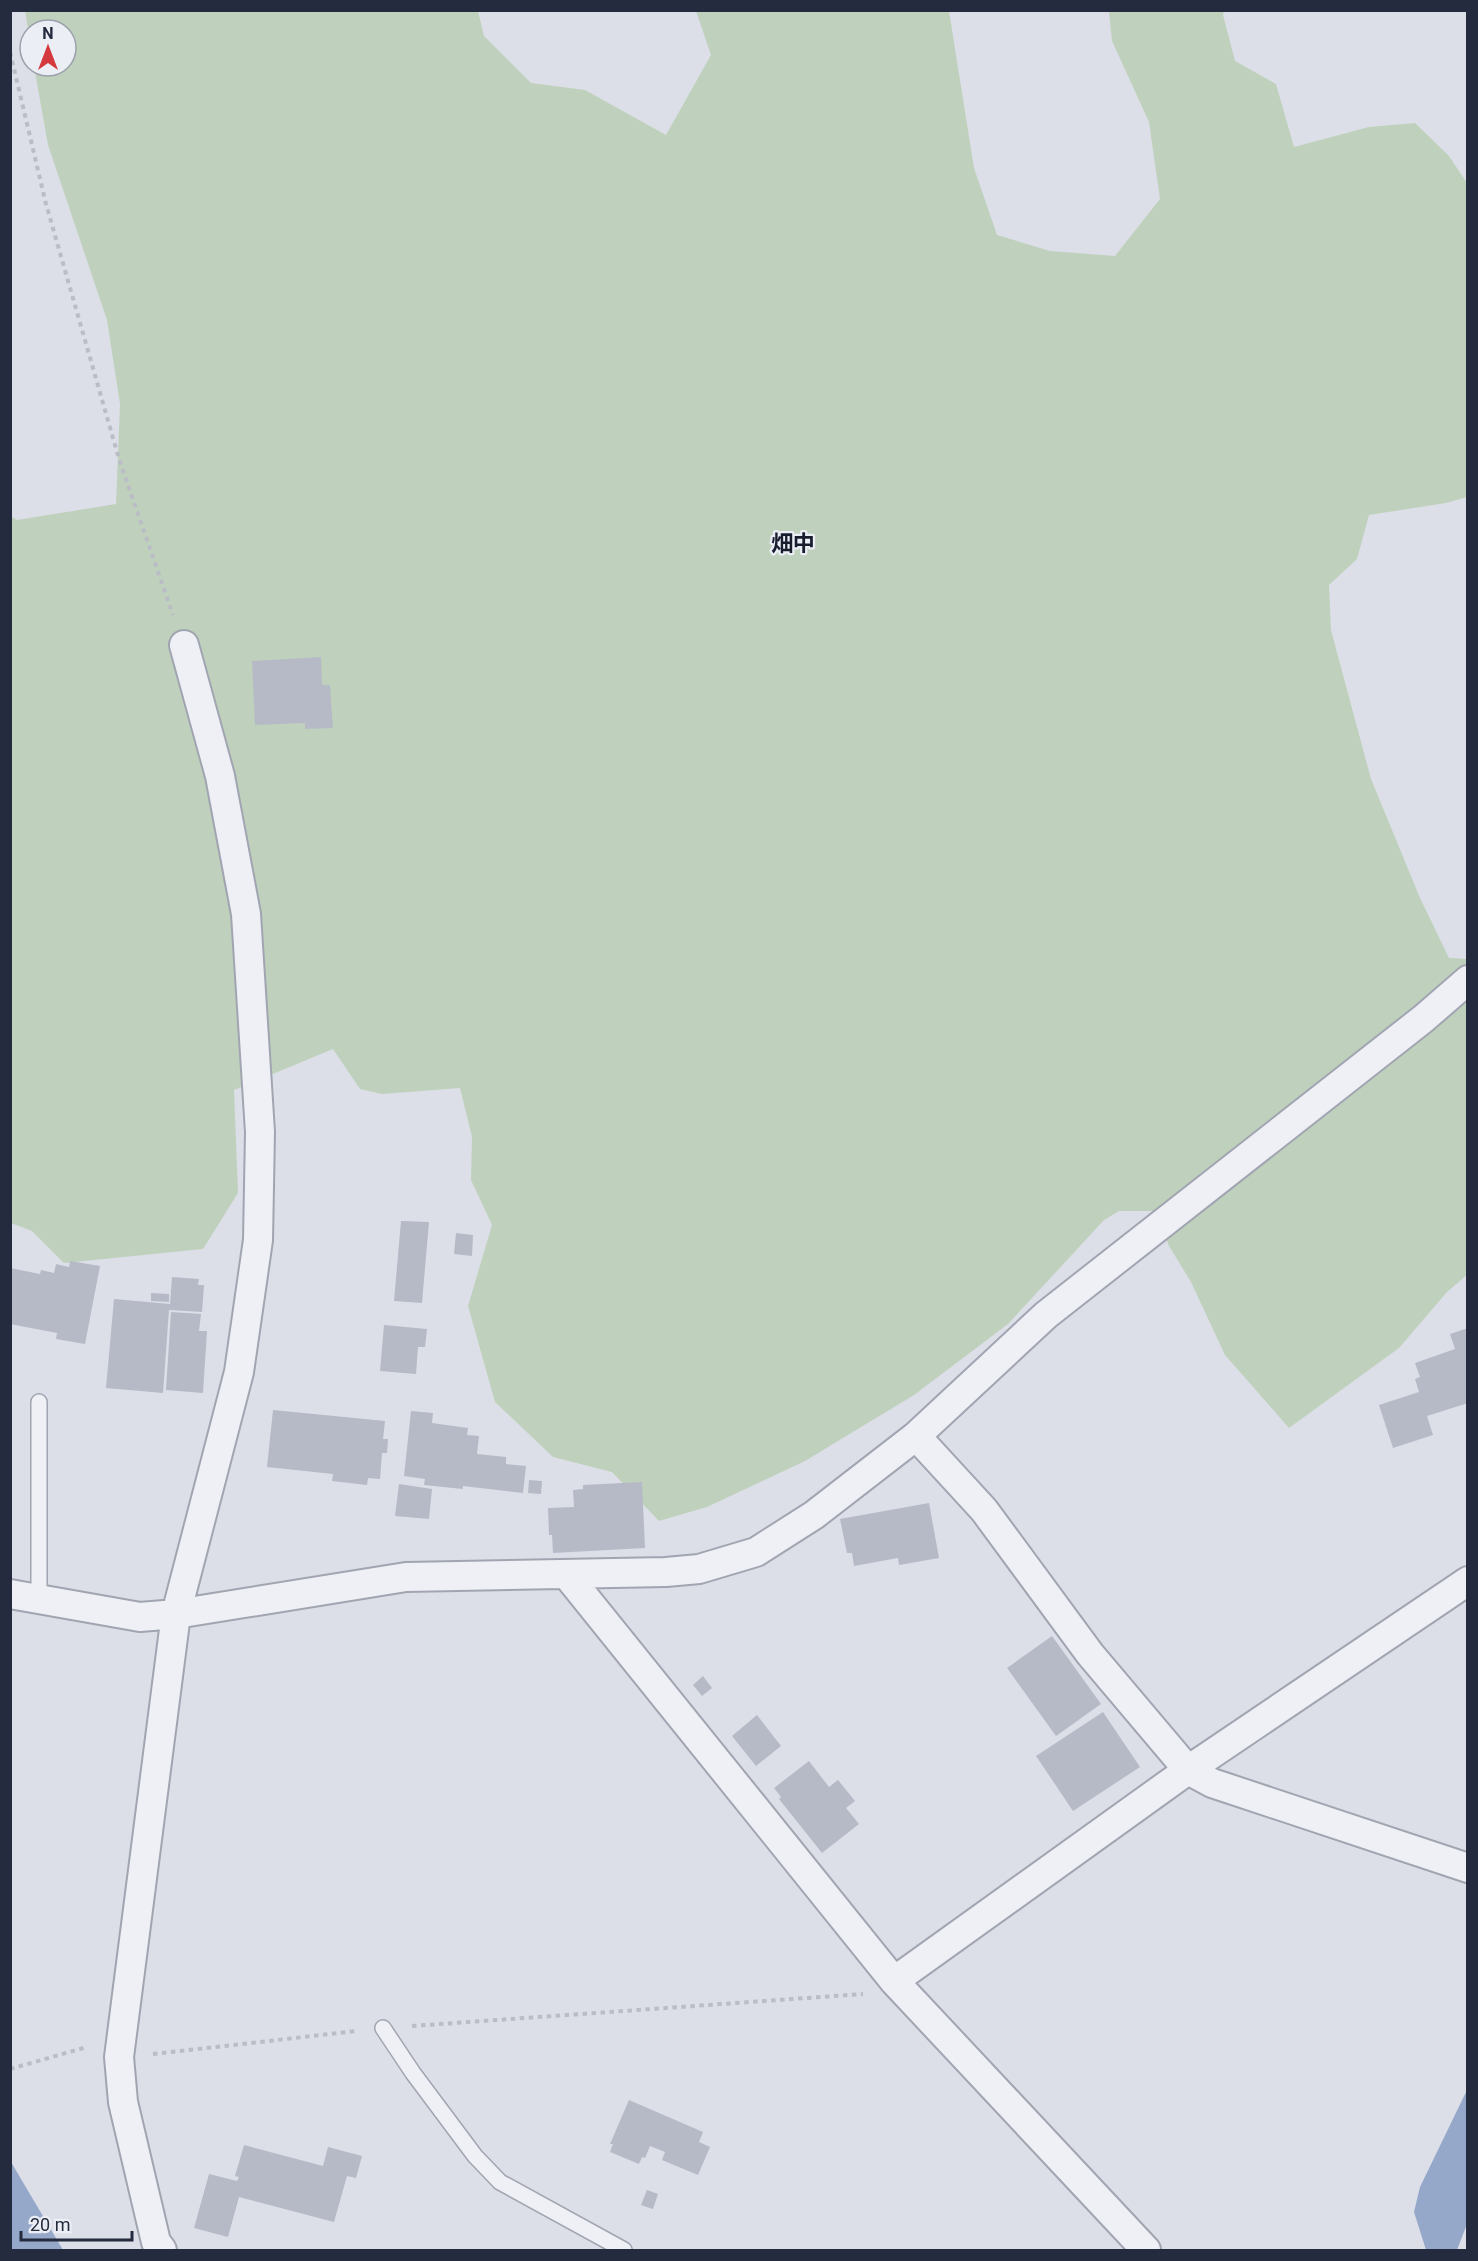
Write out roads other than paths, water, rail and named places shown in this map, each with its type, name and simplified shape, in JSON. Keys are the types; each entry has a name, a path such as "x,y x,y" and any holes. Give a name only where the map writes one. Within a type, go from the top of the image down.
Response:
{"street":[{"path":"162,2250 156,2242 123,2102 121,2047 176,1614 239,1371 246,1333 258,1240 260,1132 246,914 220,776 184,645"},
{"path":"10,1594 140,1617 176,1614 405,1577 666,1572 699,1569 756,1552 814,1515 916,1436 1046,1316 1423,1019 1467,980"},
{"path":"916,1436 984,1509 1090,1654 1188,1770 1212,1783 1467,1868"},
{"path":"567,1575 898,1986 1146,2250"},
{"path":"898,1986 1188,1770 1467,1581"}],"lane":[{"path":"39,1402 39,1600"},
{"path":"383,2028 413,2073 475,2156 500,2182 624,2250"}],"water":[{"path":"1467,2090 1467,2224 1457,2250 1426,2250 1414,2212 1420,2187"},
{"path":"11,2162 63,2250 11,2250"}],"district":[{"name":"畑中","path":"793,543"}]}
